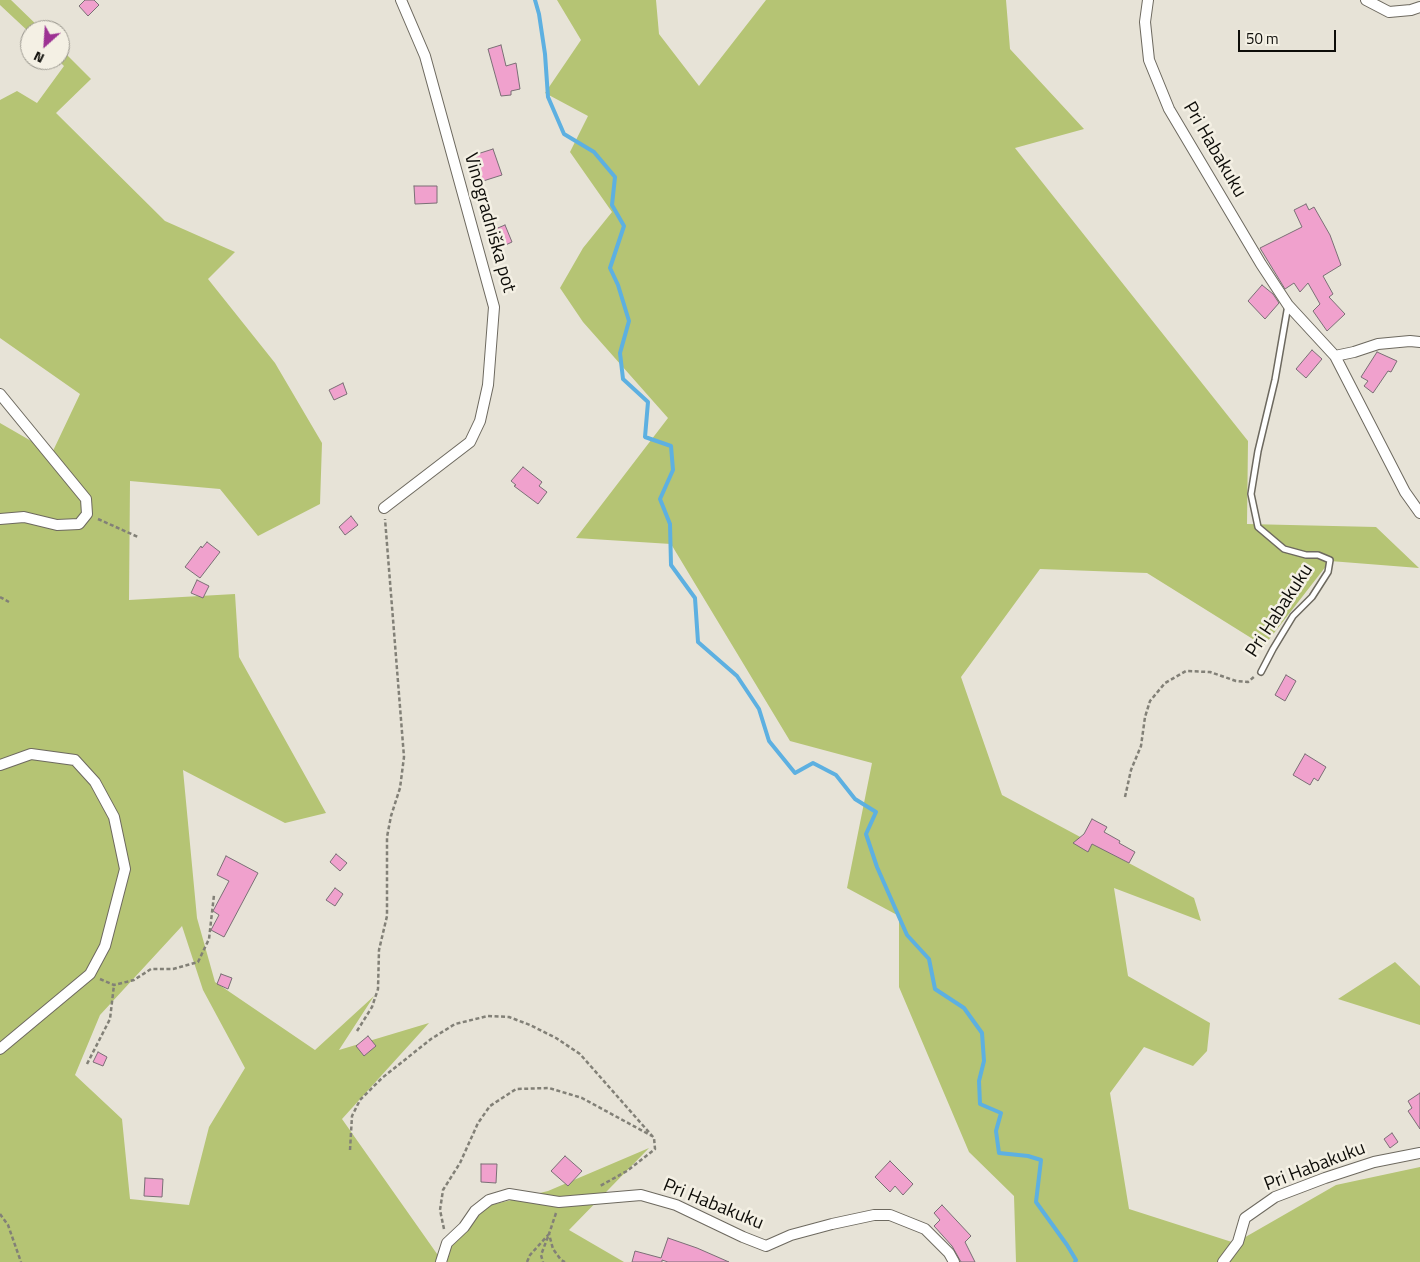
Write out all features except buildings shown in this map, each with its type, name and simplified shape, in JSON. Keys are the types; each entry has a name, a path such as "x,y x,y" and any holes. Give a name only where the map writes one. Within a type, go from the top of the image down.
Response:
{"street":[{"name":"Vinogradniška pot","path":"384,508 470,442 480,421 488,385 494,307 425,56 401,0"},
{"name":"Pri Habakuku","path":"1148,0 1145,22 1149,60 1169,109 1261,264 1288,305 1335,356 1405,492 1420,513"},
{"path":"1366,0 1389,12 1411,10 1420,7"},
{"path":"1335,356 1378,344 1420,342"},
{"path":"0,394 86,499 87,514 79,524 57,525 24,517 0,519"},
{"path":"0,765 31,754 75,760 94,782 114,817 125,869 106,946 90,974 0,1049"},
{"name":"Pri Habakuku","path":"1223,1262 1238,1242 1245,1218 1275,1197 1374,1162 1420,1153"},
{"name":"Pri Habakuku","path":"441,1262 448,1243 464,1227 475,1211 489,1200 509,1194 559,1202 641,1195 676,1205 766,1246 791,1235 832,1224 874,1215 890,1214 925,1229 949,1253 954,1262"}],"lane":[{"name":"Pri Habakuku","path":"1261,672 1294,616 1312,597 1328,572 1330,560 1318,555 1306,555 1284,549 1258,527 1251,494 1258,451 1276,380 1288,305"}],"path":[{"path":"357,1031 372,1008 378,989 379,950 386,916 387,837 400,788 404,757 384,508"},
{"path":"87,514 138,537"},
{"path":"0,597 9,602"},
{"name":"Pri Habakuku","path":"1125,797 1131,770 1141,746 1145,717 1150,701 1165,683 1186,671 1210,672 1236,681 1248,682 1261,672"},
{"path":"90,974 114,985 134,980 151,968 173,968 198,962 209,939 214,895"},
{"path":"87,1064 110,1019 114,985"},
{"path":"350,1150 352,1116 360,1100 382,1078 431,1039 455,1024 488,1016 509,1018 530,1025 556,1038 580,1054 654,1138 654,1149 627,1171 597,1188"},
{"path":"448,1243 440,1210 443,1190 460,1163 478,1123 490,1106 516,1089 549,1088 582,1098 654,1138"},
{"path":"543,1262 541,1255 559,1202"},
{"path":"0,1214 8,1225 21,1262"},
{"path":"528,1262 530,1255 549,1234"},
{"path":"549,1234 553,1249 561,1260 565,1262"}],"green space":[{"path":"0,0 11,0 32,20 20,20 20,24 0,5"},
{"path":"557,0 656,0 659,34 699,86 766,0 1006,0 1010,49 1084,129 1015,148 1248,441 1247,524 1376,527 1419,568 1330,561 1264,646 1147,573 1040,569 961,677 1002,795 1194,898 1201,921 1114,888 1128,976 1210,1023 1207,1051 1193,1066 1144,1047 1110,1093 1129,1209 1235,1243 1336,1185 1420,1167 1420,1262 1016,1262 1014,1196 969,1152 899,987 899,916 847,888 872,763 790,741 671,544 576,538 668,418 583,322 560,288 583,248 612,212 570,152 588,116 545,93 581,40"},
{"path":"70,58 91,79 56,113 165,221 235,252 208,279 275,363 322,443 320,504 258,536 220,489 130,481 129,600 235,594 239,657 326,813 285,823 183,770 197,918 215,982 315,1050 374,996 339,1050 429,1023 342,1119 442,1261 471,1210 548,1191 649,1148 569,1230 624,1262 0,1262 0,423 52,453 80,394 0,338 0,100 17,91 37,103 61,70 70,70","holes":["182,926 203,990 245,1068 209,1127 189,1205 130,1199 122,1119 75,1075 100,1015"]},
{"path":"1395,962 1420,986 1420,1025 1338,999"}],"waterway":[{"path":"535,0 545,54 548,97 564,134 594,152 615,177 612,205 624,226 610,268 618,285 629,321 620,353 623,379 648,402 645,437 671,446 673,470 660,499 670,524 671,565 695,598 698,642 737,676 759,709 769,741 795,773 813,763 836,775 855,799 876,812 866,834 877,867 907,935 929,959 935,989 964,1008 982,1033 984,1061 979,1081 980,1104 1001,1113 996,1131 999,1153 1028,1156 1041,1160 1036,1202 1067,1245 1076,1260 1075,1262"}]}
